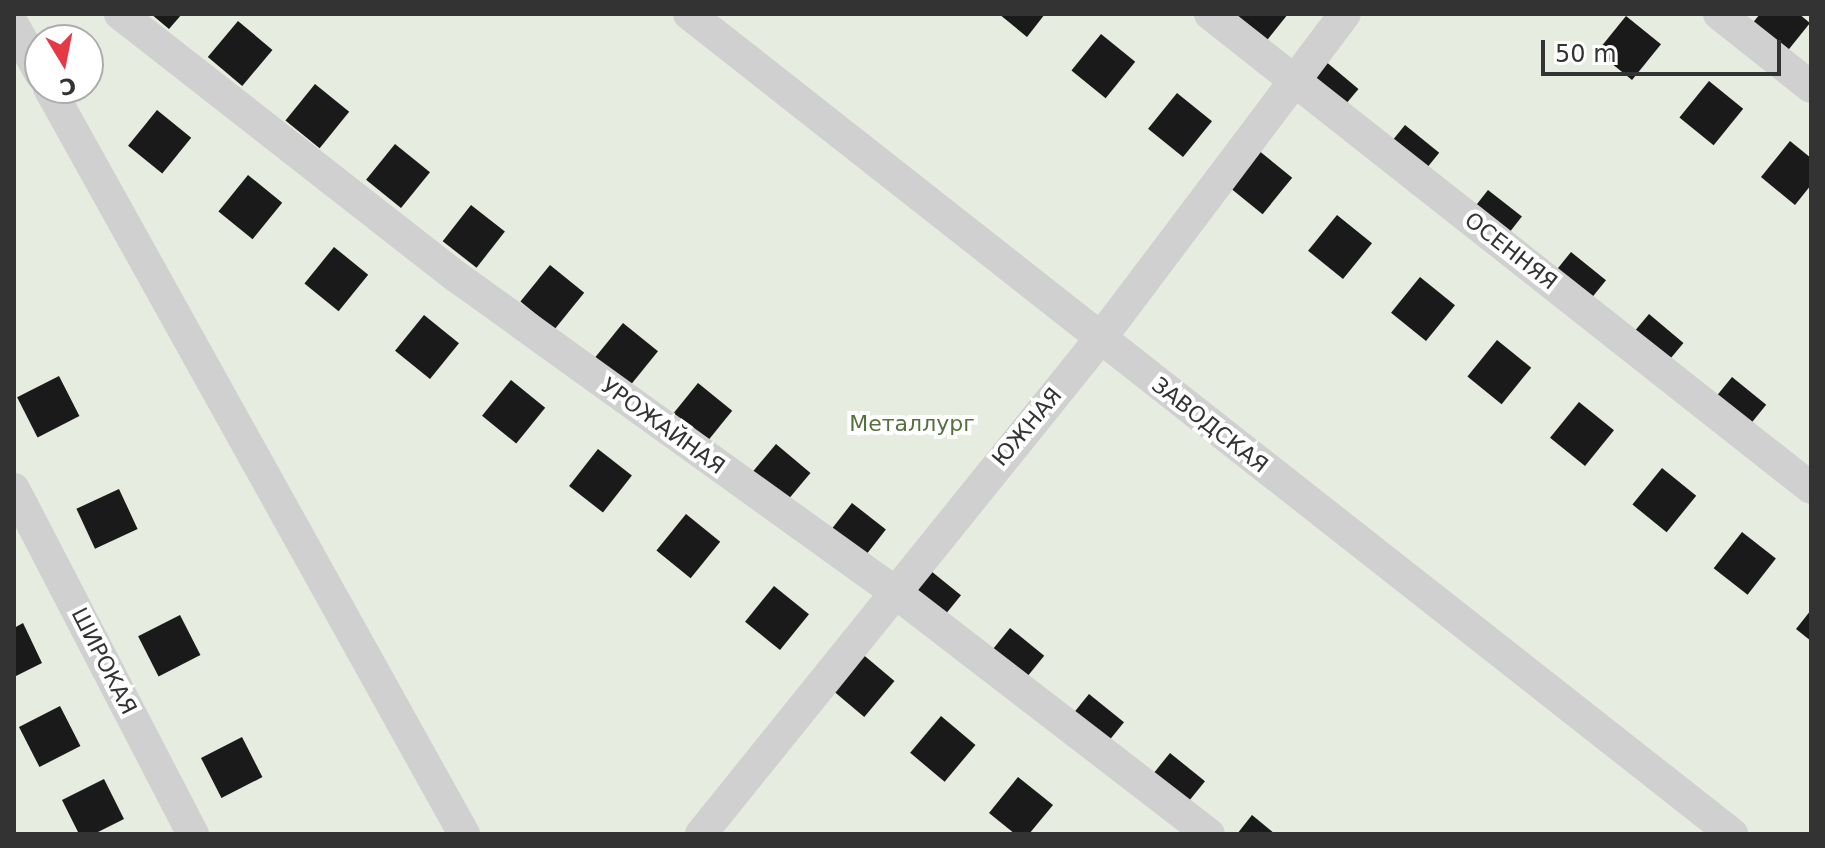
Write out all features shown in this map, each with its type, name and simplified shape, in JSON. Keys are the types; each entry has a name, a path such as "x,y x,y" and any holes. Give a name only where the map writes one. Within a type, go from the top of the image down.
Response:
{"street":[{"name":"УРОЖАЙНАЯ","path":"120,14 457,277 892,590 1209,834"},
{"name":"ЗАВОДСКАЯ","path":"689,14 1732,834"},
{"name":"ОСЕННЯЯ","path":"1210,14 1811,488"},
{"name":"ЮЖНАЯ","path":"701,834 892,590 1100,339 1345,14"},
{"path":"1719,14 1811,87"},
{"path":"14,26 24,44"},
{"path":"58,104 464,834"},
{"name":"ШИРОКАЯ","path":"14,489 193,834"}],"green space":[{"name":"Металлург","path":"14,14 1811,14 1811,834 14,834"}],"building":[{"path":"151,14 182,14 169,29"},
{"path":"999,14 1045,14 1027,37"},
{"path":"1230,14 1288,14 1264,44"},
{"path":"1760,14 1799,14 1810,23 1781,59 1746,31"},
{"path":"1626,16 1661,44 1632,80 1597,52"},
{"path":"238,21 272,50 242,86 208,57"},
{"path":"1101,34 1135,62 1106,98 1071,71"},
{"path":"1324,60 1358,89 1329,124 1294,95"},
{"path":"1709,81 1743,109 1714,145 1679,118"},
{"path":"315,84 349,112 320,148 285,121"},
{"path":"1177,93 1212,121 1183,157 1148,129"},
{"path":"157,110 191,138 162,173 128,146"},
{"path":"1405,125 1439,153 1409,190 1375,162"},
{"path":"1790,141 1811,158 1811,185 1795,205 1761,177"},
{"path":"395,144 430,172 401,208 366,180"},
{"path":"1258,150 1292,178 1263,214 1228,187"},
{"path":"248,175 282,203 253,239 218,212"},
{"path":"1488,190 1522,216 1493,254 1459,227"},
{"path":"471,205 505,231 477,268 443,241"},
{"path":"1337,215 1372,243 1343,279 1308,251"},
{"path":"334,247 368,275 339,311 304,284"},
{"path":"1571,252 1606,280 1577,316 1542,288"},
{"path":"550,265 584,293 555,329 520,302"},
{"path":"1420,277 1455,305 1426,341 1391,313"},
{"path":"1649,314 1683,343 1653,379 1619,350"},
{"path":"424,315 459,343 430,379 395,351"},
{"path":"623,323 658,351 629,387 594,359"},
{"path":"1497,340 1531,368 1502,404 1467,377"},
{"path":"59,376 79,416 38,437 17,397"},
{"path":"1732,377 1766,405 1737,441 1702,414"},
{"path":"511,380 545,408 516,443 482,416"},
{"path":"698,383 732,411 703,446 669,419"},
{"path":"1579,402 1614,430 1585,466 1550,438"},
{"path":"776,444 810,473 780,509 746,480"},
{"path":"598,449 632,475 603,513 569,486"},
{"path":"1662,468 1696,496 1667,532 1632,505"},
{"path":"119,489 138,529 95,549 76,509"},
{"path":"852,503 886,529 858,566 824,539"},
{"path":"686,514 720,542 691,578 656,551"},
{"path":"1742,532 1776,558 1748,595 1714,568"},
{"path":"926,567 961,595 932,631 897,603"},
{"path":"774,586 809,614 780,650 745,622"},
{"path":"1811,610 1811,641 1796,629"},
{"path":"180,615 200,655 159,676 138,636"},
{"path":"23,623 42,663 14,677 14,628"},
{"path":"1010,628 1044,656 1015,692 980,665"},
{"path":"860,652 894,681 864,717 830,688"},
{"path":"1089,694 1124,722 1095,758 1060,730"},
{"path":"60,706 80,746 39,767 19,727"},
{"path":"941,716 975,745 945,782 910,753"},
{"path":"242,737 262,777 221,798 201,758"},
{"path":"1170,753 1205,781 1176,817 1141,789"},
{"path":"1018,777 1053,805 1029,834 1015,834 989,813"},
{"path":"104,779 124,819 94,834 79,834 62,800"},
{"path":"1252,815 1275,834 1237,834"}]}
